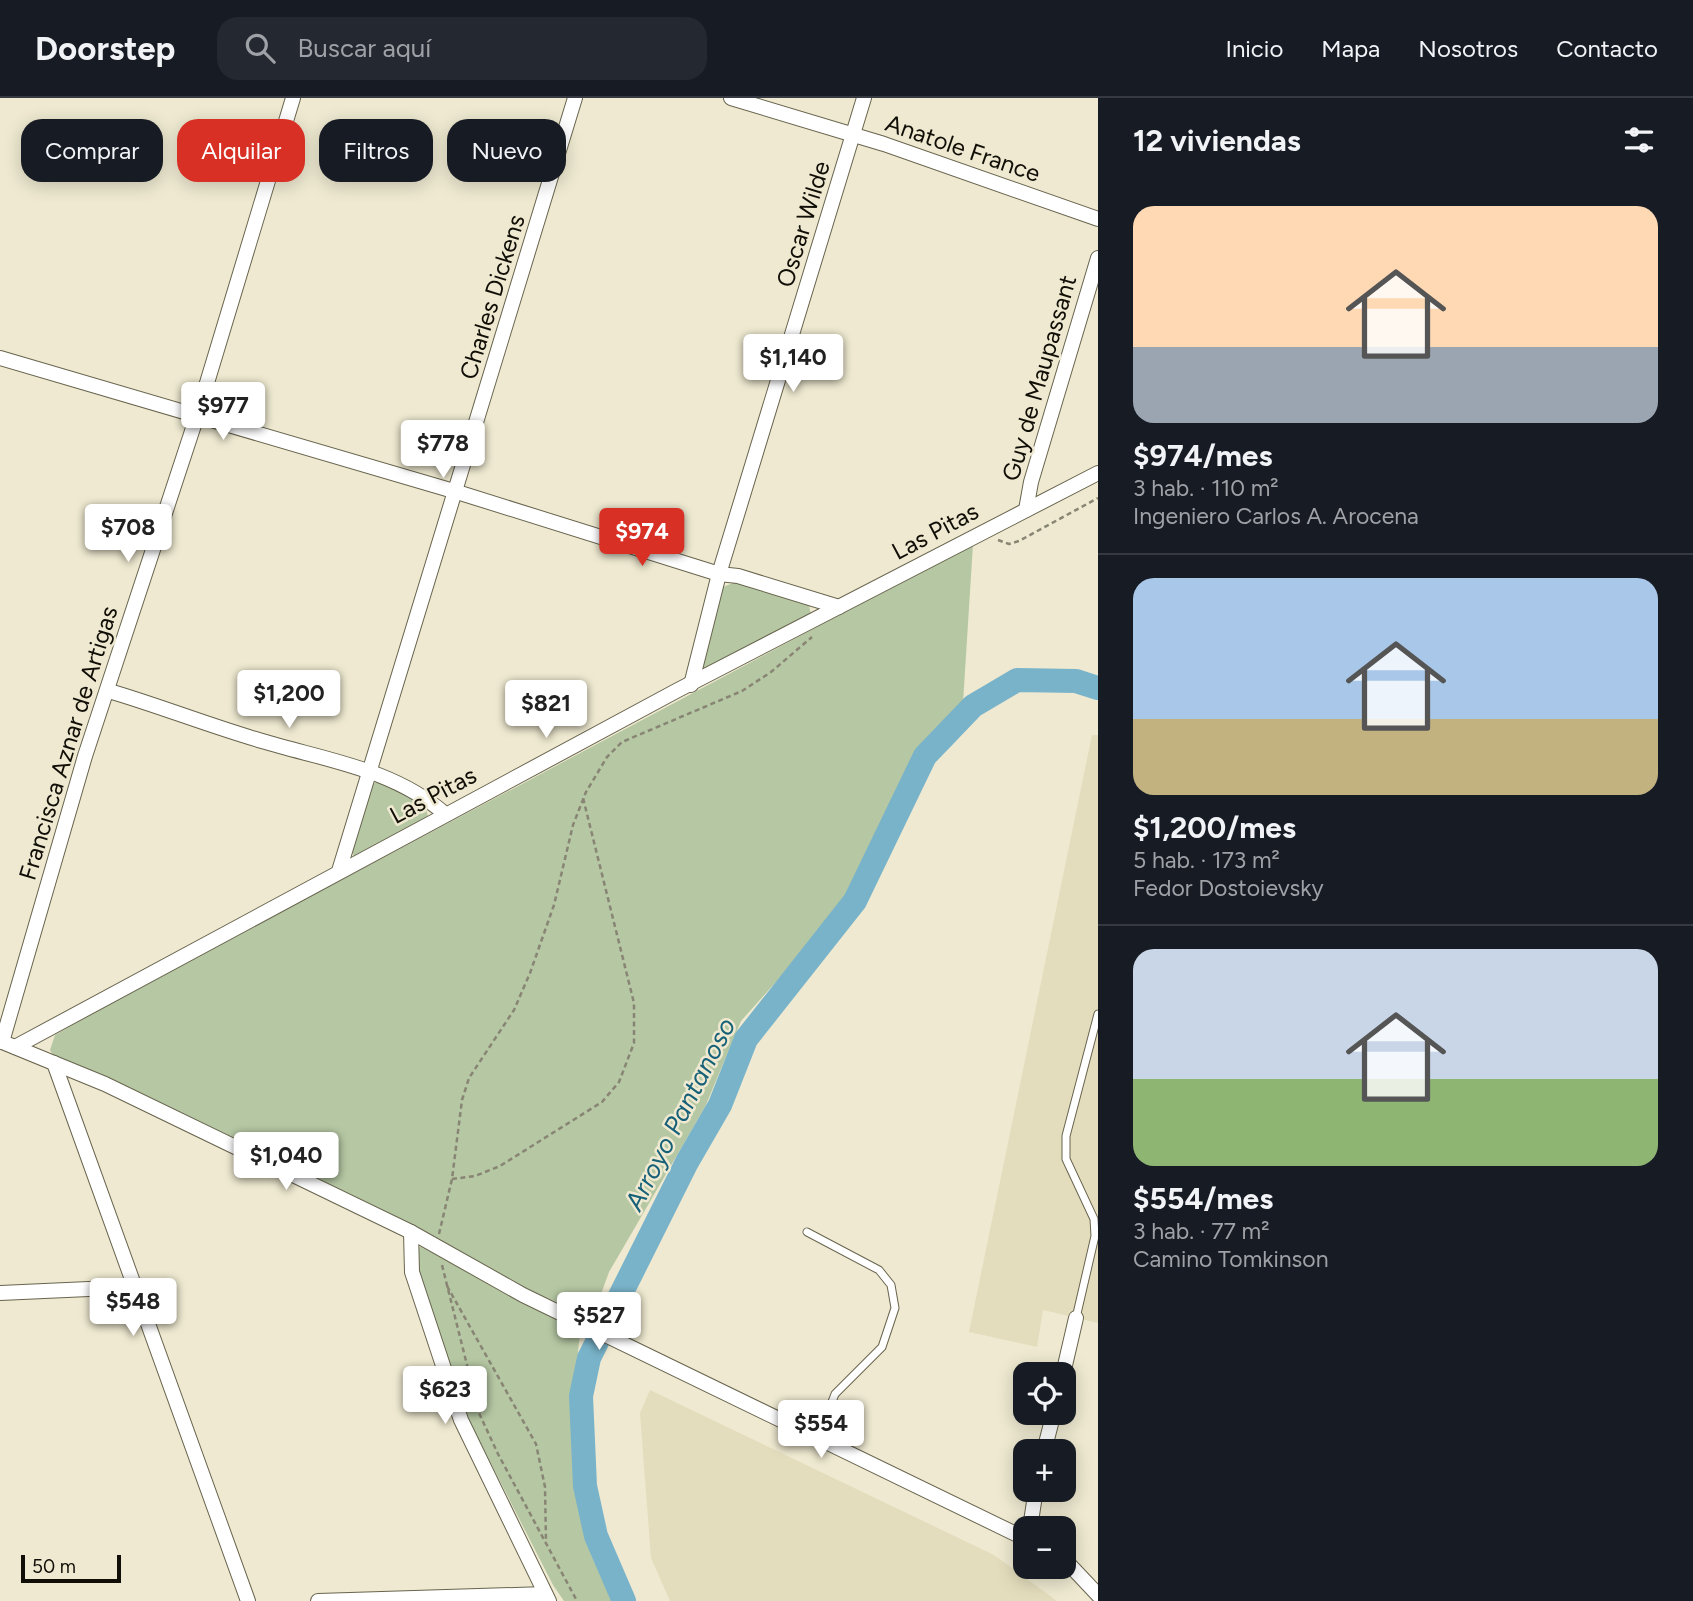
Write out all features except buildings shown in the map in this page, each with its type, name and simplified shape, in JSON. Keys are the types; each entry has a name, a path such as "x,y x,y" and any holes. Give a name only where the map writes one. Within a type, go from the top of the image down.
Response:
{"street":[{"name":"Francisca Aznar de Artigas","path":"6,1043 85,757 109,691 129,620 197,416 293,98"},
{"name":"Charles Dickens","path":"339,871 457,492 575,98"},
{"name":"Anatole France","path":"731,98 854,136 1098,219"},
{"name":"Oscar Wilde","path":"691,685 719,574 864,98"},
{"name":"Guy de Maupassant","path":"1026,510 1031,482 1098,258"},
{"path":"1,361 457,492 719,574 738,576 839,607"},
{"name":"Las Pitas","path":"6,1043 1098,472"},
{"path":"109,691 260,741 371,771 416,792 444,814"},
{"path":"6,1043 104,1084 411,1232 631,1349 1013,1533"},
{"path":"54,1063 248,1601"},
{"path":"318,1601 547,1597 530,1557 461,1420 412,1272 411,1232"},
{"path":"0,1293 133,1287"},
{"path":"1066,1362 1076,1318"},
{"path":"1076,1567 1098,1580"},
{"path":"1076,1572 1098,1595"}],"lane":[{"path":"1076,1318 1096,1236 1094,1219 1066,1159 1066,1136 1098,1014"},
{"path":"807,1232 878,1270 891,1285 895,1307 882,1347 835,1394 818,1439"}],"path":[{"path":"991,541 1009,544 1019,541 1098,498"},
{"path":"576,1601 480,1413 444,1280 439,1234 452,1179 461,1100 469,1078 514,1010 530,973 554,905 573,825 583,798 607,757 622,742 742,691 771,672 815,635"},
{"path":"452,1179 474,1176 500,1166 602,1102 619,1082 634,1043 634,1003 583,798"},
{"path":"444,1280 536,1444 545,1487 546,1545"}],"shaded area":[{"path":"1092,735 1098,735 1098,1323 1043,1310 1037,1347 969,1332"},
{"path":"650,1390 994,1555 1013,1569 1013,1579 1027,1579 1057,1601 670,1601 651,1558 640,1413"}],"green space":[{"path":"973,544 963,703 921,759 896,817 844,900 810,944 741,1021 705,1107 609,1272 601,1294 585,1314 512,1283 53,1055 50,1050 55,1035 129,993"},
{"path":"738,581 809,605 811,615 701,671 723,587"},
{"path":"379,781 425,804 428,817 354,858 352,849 373,784"},
{"path":"421,1247 581,1332 574,1413 575,1470 585,1519 620,1601 564,1601 553,1585 460,1403 413,1253 415,1248"}],"waterway":[{"name":"Arroyo Pantanoso","path":"624,1601 596,1536 585,1486 581,1396 589,1358 687,1162 720,1105 746,1039 855,901 925,756 973,706 1017,680 1076,681 1098,688"}]}
